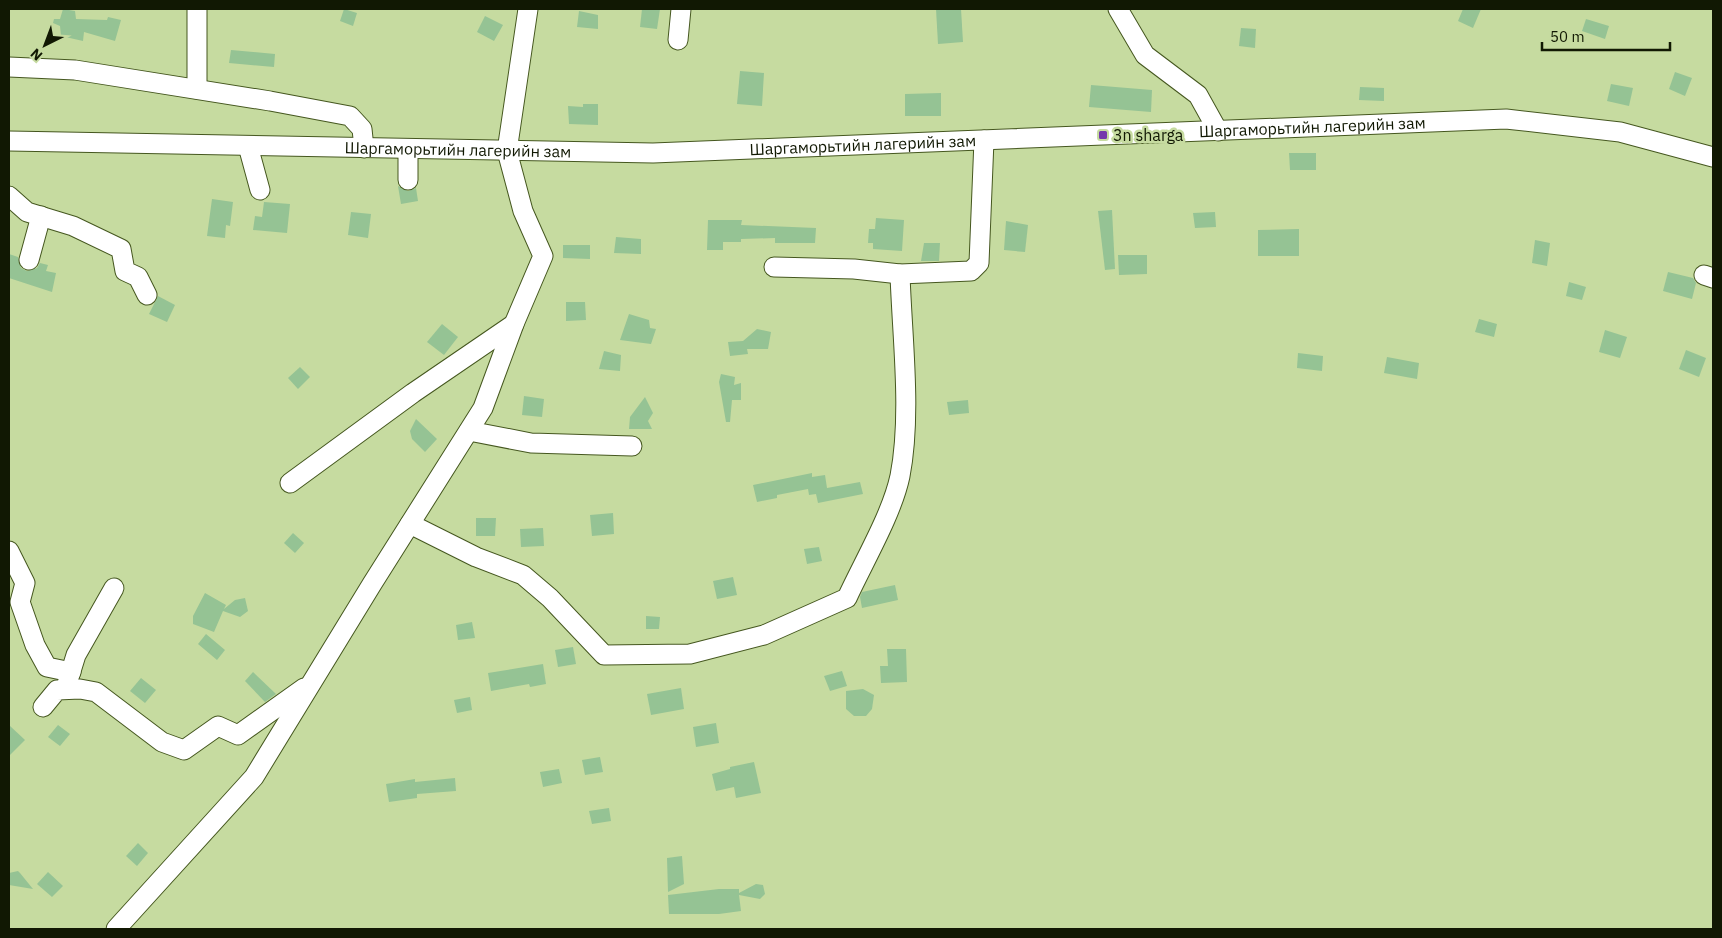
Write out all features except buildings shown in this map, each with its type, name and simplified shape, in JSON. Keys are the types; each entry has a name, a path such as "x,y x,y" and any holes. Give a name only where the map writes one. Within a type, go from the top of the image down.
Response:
{"street":[{"path":"197,9 197,89"},
{"path":"116,929 254,777 484,408 514,324 543,256 523,211 507,151 528,9"},
{"path":"678,40 680,9"},
{"path":"1118,9 1145,56 1198,95 1218,131"},
{"path":"9,67 75,70 350,116 362,129 364,148"},
{"name":"Шаргаморьтийн лагерийн зам","path":"9,141 654,153 1506,119 1620,132 1713,157"},
{"path":"774,268 854,268 900,274 971,271 979,263 984,140"},
{"path":"248,146 260,190"},
{"path":"408,149 408,180"},
{"path":"9,196 27,212 73,226 121,249 125,271 138,277 147,295"},
{"path":"29,260 41,216"},
{"path":"410,524 476,557 524,575 550,598 604,656 690,654 764,635 848,598 888,512 900,476 905,411 900,274"},
{"path":"290,483 412,393 514,324"},
{"path":"469,431 531,444 632,446"},
{"path":"9,552 25,583 20,602 35,646 47,667 71,672"},
{"path":"65,690 76,655 114,588"},
{"path":"43,706 57,690 96,692 162,742 184,750 218,726 238,734 311,683"}],"place":[{"name":"3n sharga","path":"1103,135"}]}
